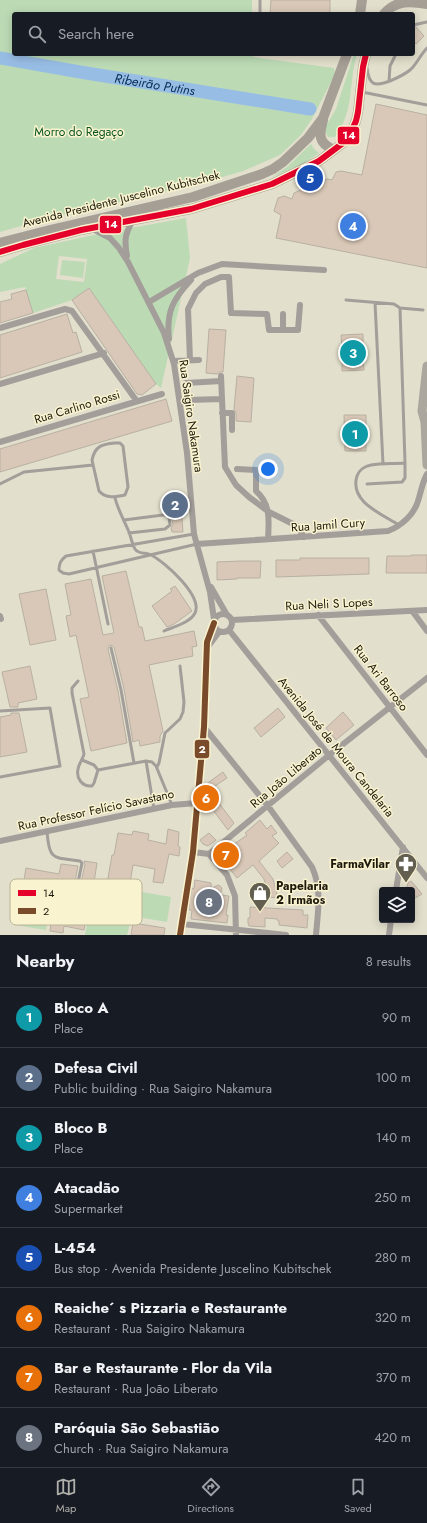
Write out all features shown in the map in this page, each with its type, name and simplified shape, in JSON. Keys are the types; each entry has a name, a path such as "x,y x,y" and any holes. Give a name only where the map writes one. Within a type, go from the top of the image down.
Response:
{"main road":[{"path":"360,12 362,0"},
{"path":"386,12 394,6 410,0 427,4"},
{"name":"Avenida Presidente Juscelino Kubitschek","path":"0,243 193,197 262,174 283,162 308,138 323,118 346,56"},
{"name":"Avenida Presidente Juscelino Kubitschek","path":"0,252 58,235 191,209 272,184 319,161 343,143 351,132 358,112 366,56"},
{"path":"323,118 320,135 325,145 334,150"},
{"path":"427,366 422,405 422,416 426,420 427,466"}],"street":[{"name":"Rua Saigiro Nakamura","path":"128,262 124,242 133,220"},
{"name":"Rua Saigiro Nakamura","path":"91,228 110,238 128,262 164,333 171,354 187,453 194,534 207,581 214,621"},
{"path":"149,302 198,273 222,264 324,270"},
{"path":"171,354 167,326 169,312 180,292 198,273"},
{"path":"190,360 188,309 196,293 205,284 227,276 230,279 231,313 267,314 269,330 299,329 300,305"},
{"path":"0,328 65,309 72,310 136,400"},
{"path":"283,314 283,330"},
{"path":"0,384 104,353"},
{"path":"173,361 198,360"},
{"path":"186,383 221,378 225,467 236,486 269,512 298,526 304,537"},
{"name":"Rua Carlino Rossi","path":"0,442 136,400 162,394"},
{"path":"188,400 221,398"},
{"path":"222,412 232,413 232,430"},
{"path":"237,469 256,470 256,491 260,495 269,512 268,539"},
{"name":"Rua Jamil Cury","path":"197,544 381,532 392,529 408,517 416,507 427,474"},
{"name":"Rua Saigiro Nakamura","path":"207,581 227,615"},
{"name":"Rua Neli S Lopes","path":"232,620 413,612 427,610"},
{"path":"413,612 427,631"},
{"path":"180,935 193,852 196,803 204,727 206,649 208,637 214,621 220,614 227,615 232,620 232,624 229,630 222,633 219,632"},
{"name":"Rua Ari Barroso","path":"318,615 427,755"},
{"path":"214,621 216,629 219,632"},
{"name":"Avenida José de Moura Candelaria","path":"229,630 328,756 427,878"},
{"path":"206,649 219,632"},
{"name":"Rua João Liberato","path":"209,854 328,756 427,678"},
{"path":"204,727 268,806 305,856 316,876 319,890 316,935"},
{"name":"Rua Professor Felício Savastano","path":"0,841 172,805 196,803"},
{"path":"396,887 403,848"},
{"path":"193,852 209,854 227,875 235,896 236,933"},
{"path":"389,935 391,923"},
{"path":"182,924 236,933 286,935"}],"lane":[{"path":"260,0 260,12"},
{"path":"415,25 427,22"},
{"path":"366,56 368,76 376,85 389,82 410,70 427,48"},
{"path":"389,82 390,66 395,56"},
{"path":"360,91 427,105"},
{"path":"346,300 394,304 400,308 423,310"},
{"path":"375,303 383,464"},
{"path":"367,484 402,482 406,476 400,308"},
{"path":"120,443 123,446 128,487 125,495 115,498 103,495 100,491 93,465 93,455 98,446 103,444 120,443"},
{"path":"399,525 367,505 360,498 357,493 356,480 362,468 370,465 405,463"},
{"path":"0,484 24,472 93,465"},
{"path":"115,498 135,549 139,552 150,554 159,560 187,588 196,603 195,612 190,619 164,631"},
{"path":"124,520 166,514 169,517 170,525 165,529 130,533"},
{"path":"194,534 66,556 62,559 59,565 59,570 63,573 69,574 197,544"},
{"path":"93,551 108,624"},
{"path":"111,648 121,690 134,763"},
{"path":"157,767 159,765 165,733 180,719 183,712 183,692 180,666"},
{"path":"78,681 72,688 72,693 84,754 78,767 81,783 92,786 98,770"},
{"path":"0,711 50,708 60,766 0,777"},
{"path":"82,760 94,765 98,770"},
{"path":"146,761 154,809"},
{"path":"98,770 146,761 152,762 157,767 172,805"},
{"path":"47,831 48,848 52,855 57,858 80,861 82,863 79,879"}],"green space":[{"name":"Morro do Regaço","path":"0,0 252,0 252,12 12,12 12,56 252,56 334,68 335,74 312,119 301,135 280,155 243,171 206,182 49,218 0,232"},
{"path":"353,56 356,56 346,117 335,137 328,137 324,129 336,109"},
{"path":"311,144 319,153 303,164 272,177 287,167"},
{"path":"186,218 190,258 161,388 156,384 89,288 72,300 33,313 25,287 0,292 0,264 34,248 103,233","holes":["59,256 87,259 84,282 56,279"]},
{"path":"62,260 85,262 83,278 60,275"},
{"path":"142,892 171,897 167,922 142,918"},
{"path":"15,925 47,925 46,930"},
{"path":"87,925 130,925 127,935 85,935"}],"building":[{"path":"271,0 330,0 330,12 270,12"},
{"path":"415,27 424,36 416,44 415,43"},
{"path":"376,104 427,115 427,268 276,238 281,215 274,211 278,198 284,196 292,199 294,193 327,179 332,180 336,172 341,171 362,175"},
{"path":"89,288 156,384 142,395 137,394 72,300"},
{"path":"26,290 33,313 0,323 0,302 12,299 11,294"},
{"path":"67,314 73,333 76,332 82,352 0,378 0,335"},
{"path":"209,329 226,330 223,372 217,374 206,373"},
{"path":"363,334 361,358 363,358 364,370 342,371 342,359 345,359 345,348 342,348 341,335"},
{"path":"237,376 254,378 251,422 236,421 236,413 234,409"},
{"path":"166,399 172,421 0,472 0,449"},
{"path":"344,415 366,415 366,427 363,427 363,439 366,439 366,451 345,451"},
{"path":"180,495 183,532 172,532 171,528 173,525 168,496"},
{"path":"427,555 427,573 386,573 387,556"},
{"path":"300,558 369,558 369,574 276,577 276,560 300,560"},
{"path":"261,561 260,578 217,580 217,562"},
{"path":"126,571 139,627 142,627 145,641 194,631 197,646 192,647 193,656 149,665 163,731 160,736 160,742 140,746 139,740 133,742 124,689 114,647 111,645 109,646 108,649 118,691 127,743 91,751 80,699 89,697 76,635 70,637 66,616 71,615 65,584 91,579 103,635 114,633 102,576"},
{"path":"175,586 192,611 174,624 167,627 152,606 172,591 170,589"},
{"path":"46,589 56,640 30,645 19,594"},
{"path":"30,666 37,699 18,703 18,707 10,707 2,672"},
{"path":"278,708 285,717 261,737 254,728"},
{"path":"343,712 354,725 336,740 326,728"},
{"path":"11,713 19,713 27,752 0,757 0,717 11,715"},
{"path":"223,772 227,778 209,790 234,823 228,830 207,802 209,782"},
{"path":"260,820 267,829 271,825 277,833 272,836 279,843 259,861 273,879 278,898 269,897 264,879 253,865 237,878 219,855 247,835 245,833"},
{"path":"168,829 179,832 179,856 169,854 163,883 153,882 155,869 133,865 131,879 108,879 118,833 132,835 133,831 149,834 148,840 166,844"},
{"path":"209,833 216,840 208,846 203,844 200,840"},
{"path":"287,852 293,859 282,868 277,861"},
{"path":"84,861 97,863 94,879 82,879 85,864"},
{"path":"61,864 78,866 76,879 24,879 26,868 59,874"},
{"path":"195,880 211,883 211,889 218,885 222,888 220,895 229,896 226,915 228,915 227,923 191,919 192,910 189,910 189,903 192,888 194,889"},
{"path":"411,881 422,894 415,898 415,887 407,887 408,883"},
{"path":"250,907 303,910 303,915 308,915 307,928 279,925 279,921 277,919 265,918 265,927 249,926 248,918 250,918"},
{"path":"142,924 165,928 164,935 131,935 133,925"},
{"path":"51,925 85,925 84,930 64,926 63,933 50,931"}],"waterway":[{"name":"Ribeirão Putins","path":"0,58 310,109"}],"transit line":[{"name":"14","path":"0,252 81,230 191,209 272,184 319,161 343,143 351,132 356,121 366,56"},
{"name":"2","path":"180,935 193,852 204,727 207,642 214,623"}],"place":[{"name":"L-454","path":"310,178"},
{"name":"Atacadão","path":"353,226"},
{"name":"Bloco B","path":"353,353"},
{"name":"Bloco A","path":"355,434"},
{"name":"Defesa Civil","path":"175,505"},
{"name":"Reaiche´ s Pizzaria e Restaurante","path":"206,798"},
{"name":"Bar e Restaurante - Flor da Vila","path":"226,855"},
{"name":"FarmaVilar","path":"406,884"},
{"name":"Paróquia São Sebastião","path":"209,902"},
{"name":"Papelaria 2 Irmãos","path":"260,912"}]}
